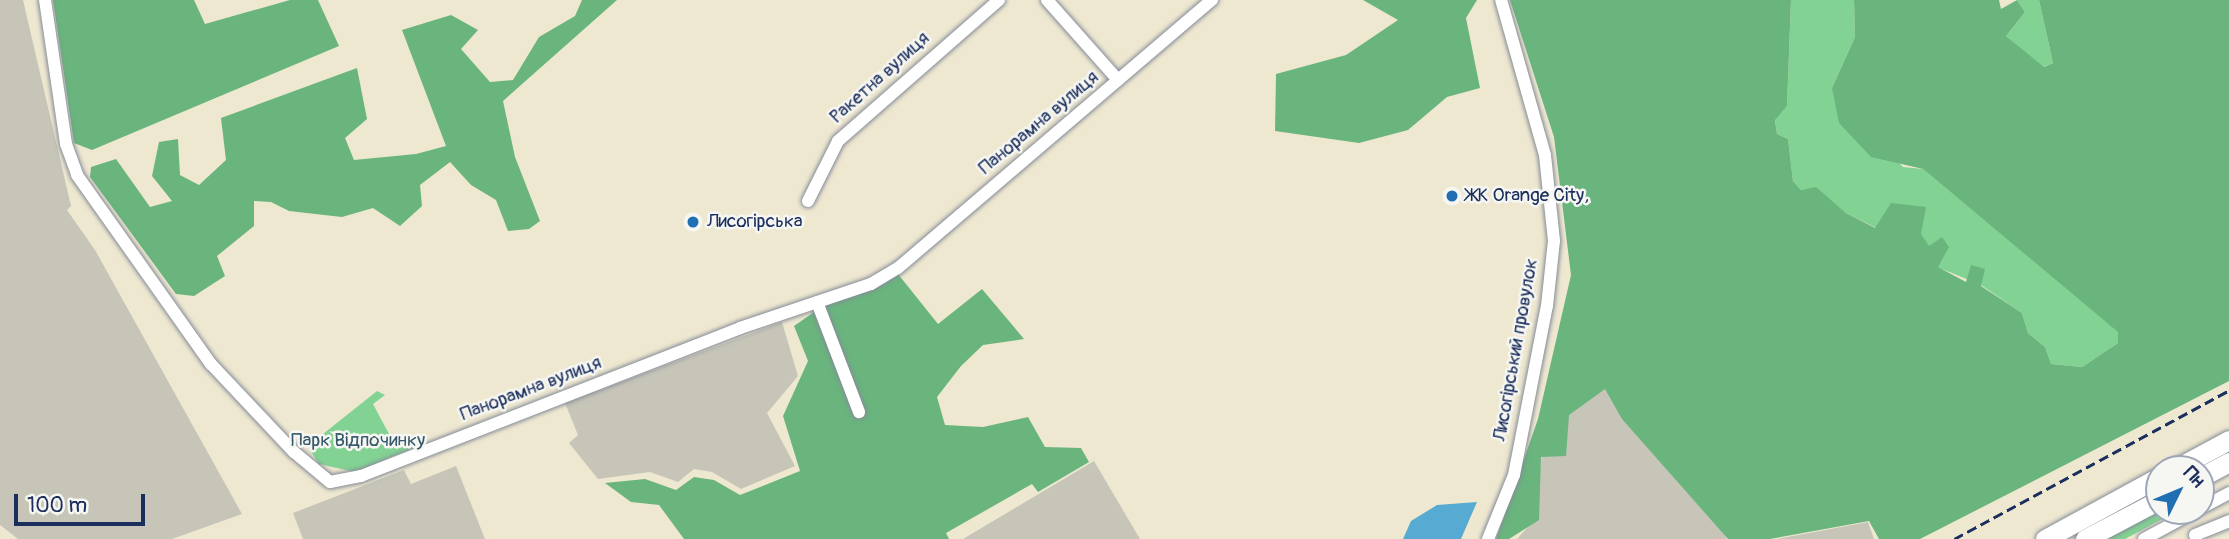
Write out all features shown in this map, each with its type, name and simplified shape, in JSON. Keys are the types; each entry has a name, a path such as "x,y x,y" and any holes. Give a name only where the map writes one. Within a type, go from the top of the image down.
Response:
{"highway":[{"path":"2201,455 2229,440"},
{"path":"2045,539 2145,485"},
{"path":"2085,539 2145,507"}],"street":[{"name":"Панорамна вулиця","path":"45,0 65,144 77,175 211,365 302,460 330,482 361,476 817,302 871,284 898,268 1212,0"},
{"name":"Ракетна вулиця","path":"808,201 838,141 999,0"},
{"path":"1048,0 1118,80"},
{"name":"Лисогірський провулок","path":"1488,539 1514,475 1547,306 1554,241 1545,155 1501,0"},
{"path":"817,302 859,412"},
{"path":"2195,535 2229,521"},
{"path":"2144,539 2170,525"}],"shaded area":[{"path":"0,0 23,0 71,206 67,210 95,250 242,514 172,539 18,539 0,525"},
{"path":"1602,321 1727,539 1517,539 1535,519 1547,404"},
{"path":"782,322 798,376 767,413 795,466 741,489 712,472 694,469 678,482 650,472 598,479 569,443 578,435 565,403"},
{"path":"1094,461 1140,539 963,539"},
{"path":"456,466 485,539 303,539 293,513 404,470 411,484"},
{"path":"1868,522 1874,539 1777,539"}],"green space":[{"path":"53,0 194,0 205,24 290,0 318,0 339,46 92,150 74,143"},
{"path":"582,0 617,0 503,101 515,157 540,221 529,229 508,231 496,200 471,185 450,162 420,185 422,206 400,226 373,208 342,217 289,211 271,202 254,201 254,226 217,256 225,276 194,296 176,294 90,177 91,167 116,159 150,207 172,201 152,176 159,142 178,139 180,175 199,185 226,160 221,118 357,68 367,119 345,138 354,160 416,154 446,146 402,30 451,15 478,30 461,49 490,82 513,80 539,37 575,16"},
{"path":"1363,0 1477,0 1466,18 1480,88 1447,97 1408,130 1359,143 1275,131 1276,74 1346,55 1398,20"},
{"path":"1510,0 1791,0 1787,106 1775,120 1777,134 1788,139 1793,181 1801,190 1816,187 1846,213 1875,228 1891,203 1926,207 1921,234 1929,246 1942,237 1949,247 1938,267 1966,282 1971,265 1985,269 1981,286 2022,313 2028,333 2045,347 2051,364 2082,367 2118,343 2118,332 1923,169 1871,157 1839,123 1832,88 1855,37 1854,0 1999,0 2001,9 2017,0 2025,12 2006,36 2044,67 2053,63 2039,0 2229,0 2229,381 1920,539 1879,539 1869,521 1770,539 1728,539 1622,419 1605,389 1569,415 1566,456 1541,457 1539,520 1509,539 1496,539 1538,419 1571,275 1554,137"},
{"path":"1791,0 1854,0 1855,37 1832,88 1903,167 1923,169 2119,332 2118,343 2082,367 2051,364 2045,347 2028,333 2022,313 1981,285 1937,267 1920,234 1876,228 1846,213 1816,188 1801,190 1793,181 1788,139 1777,134 1775,119 1787,106"},
{"path":"2017,0 2039,0 2053,63 2043,67 2006,36 2025,12"},
{"path":"898,274 938,324 982,289 1024,339 983,345 961,366 937,397 945,425 983,427 1028,417 1045,447 1081,448 1089,462 1038,492 1032,484 946,533 949,539 684,539 659,505 631,502 605,483 645,479 676,490 694,477 714,480 740,495 800,471 783,416 808,361 794,326 827,303"},
{"name":"Парк Відпочинку","path":"377,391 385,395 373,404 397,449 420,438 423,444 355,472 319,464 310,450 313,442"},
{"path":"2145,516 2145,525 2151,525 2125,539 2103,539"}],"water":[{"path":"1477,502 1461,539 1403,539 1411,521 1437,505"}],"railway":[{"path":"1954,539 2229,390"}],"place":[{"name":"ЖК Orange City,","path":"1452,196"},
{"name":"Лисогірська","path":"693,222"}]}
